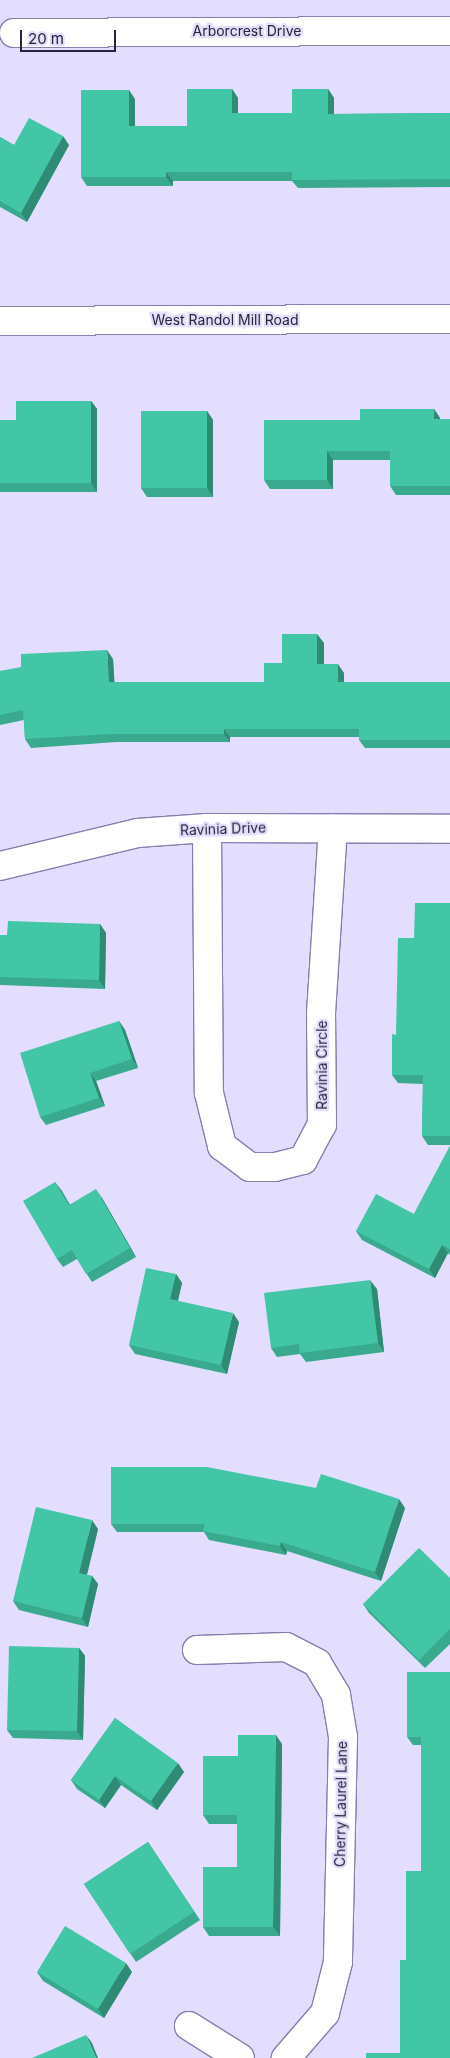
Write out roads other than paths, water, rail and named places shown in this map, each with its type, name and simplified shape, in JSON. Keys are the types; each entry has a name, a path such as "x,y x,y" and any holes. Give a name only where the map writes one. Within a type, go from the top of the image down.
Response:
{"street":[{"name":"Arborcrest Drive","path":"14,33 450,31"},
{"name":"West Randol Mill Road","path":"0,321 450,319"},
{"name":"Ravinia Circle","path":"208,828 209,1093 222,1146 250,1167 276,1167 303,1160 322,1125 321,1013 333,828"},
{"name":"Ravinia Drive","path":"0,866 137,834 208,828 450,829"},
{"name":"Cherry Laurel Lane","path":"197,1650 286,1647 317,1663 336,1695 342,1737 338,1962 325,2013 286,2058"},
{"path":"189,2026 240,2058"}]}
